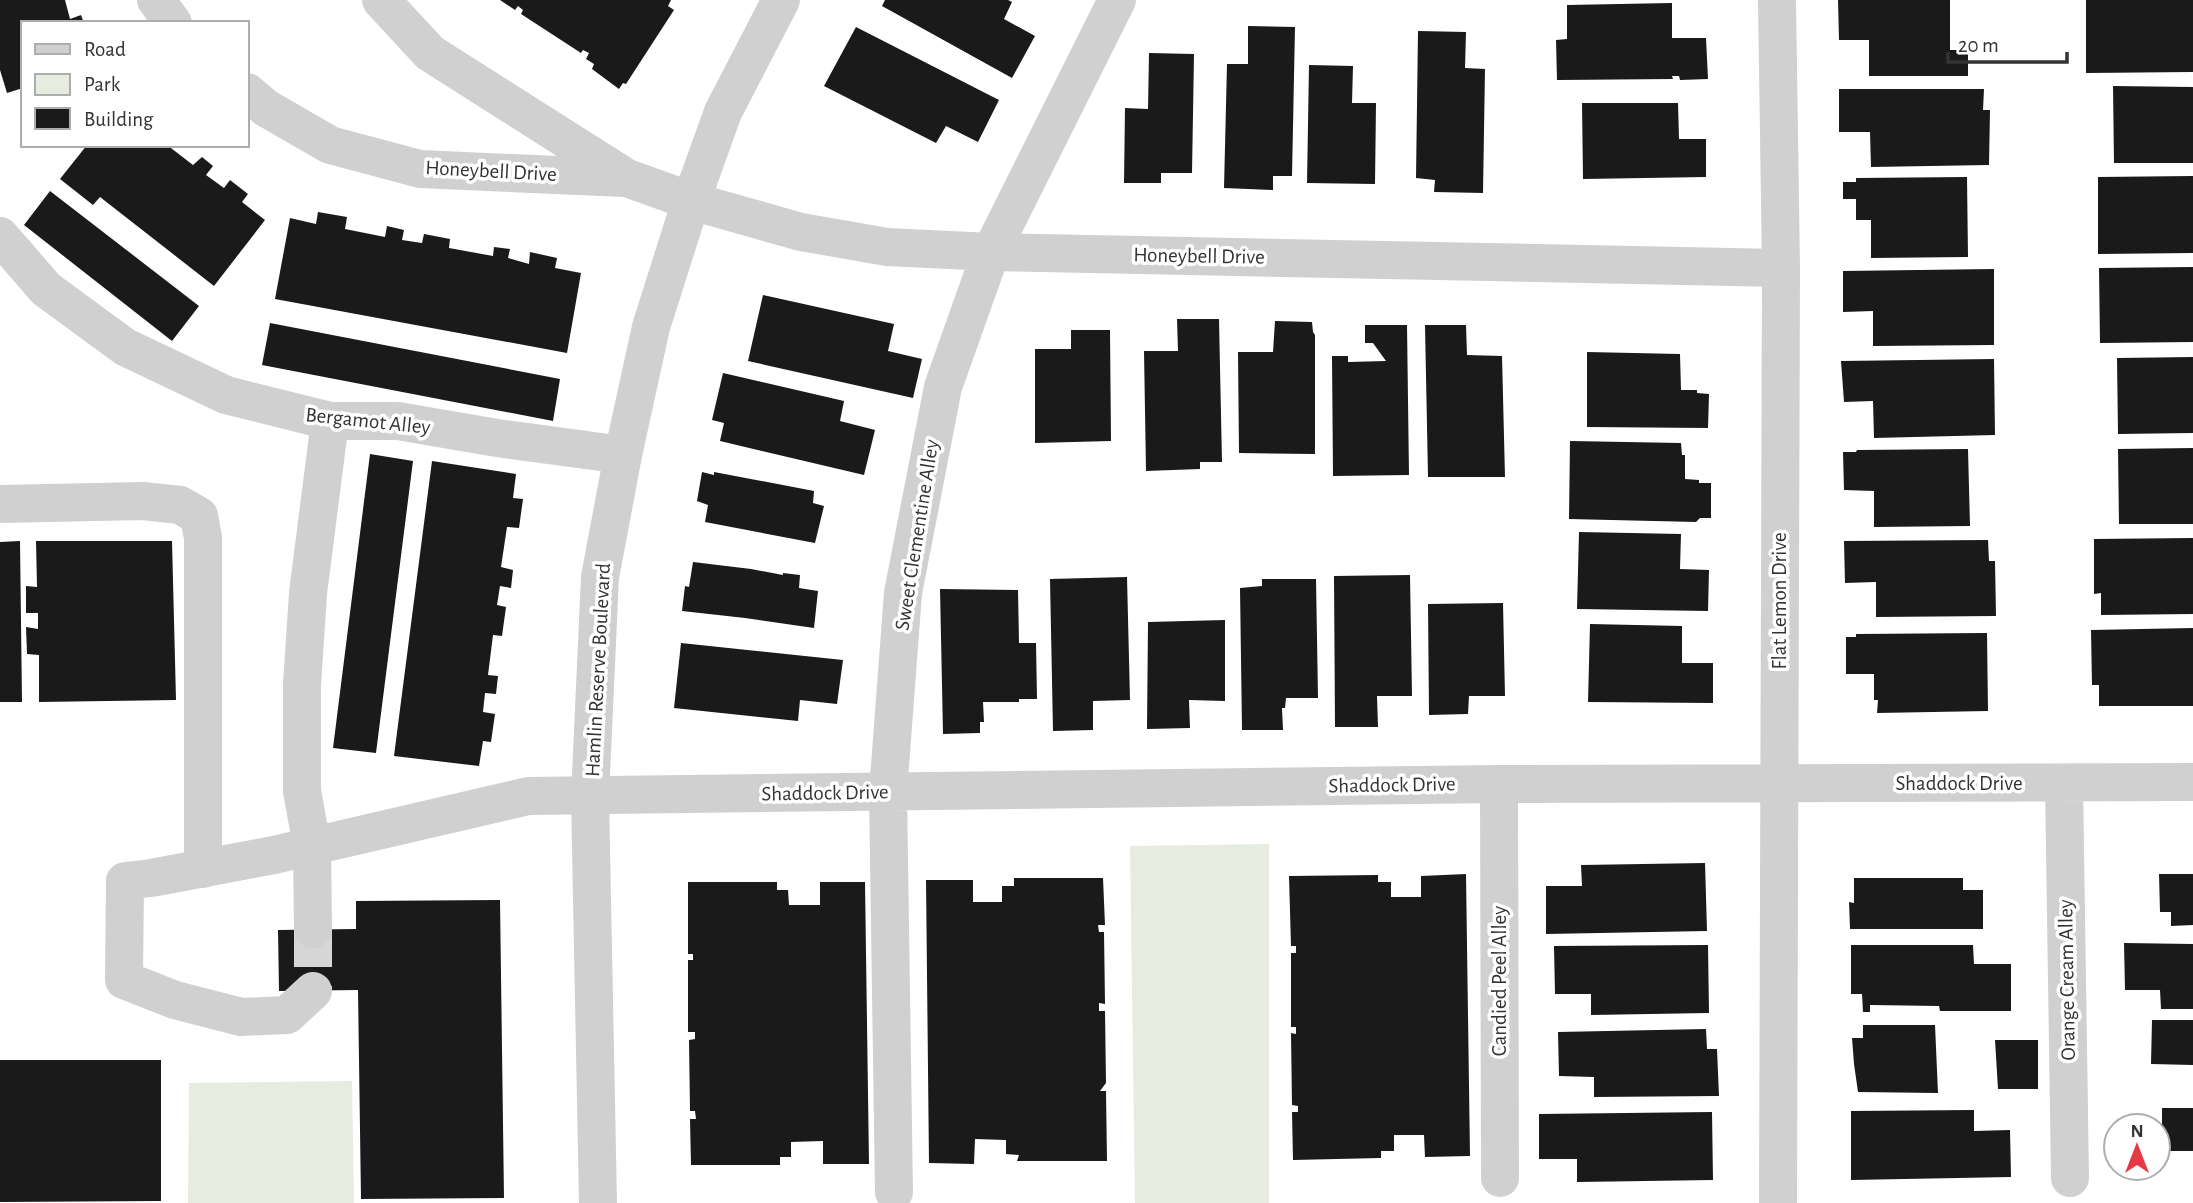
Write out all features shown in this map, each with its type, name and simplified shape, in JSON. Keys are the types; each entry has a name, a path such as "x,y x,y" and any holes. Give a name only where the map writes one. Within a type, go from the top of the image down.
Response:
{"street":[{"path":"156,0 172,21"},
{"name":"Honeybell Drive","path":"382,0 430,53 627,178 691,201 801,232 887,247 991,252 1781,268"},
{"name":"Hamlin Reserve Boulevard","path":"598,1203 590,797 600,577 651,327 723,112 781,0"},
{"name":"Sweet Clementine Alley","path":"894,1192 888,792 904,593 916,524 943,387 991,252 1117,0"},
{"name":"Flat Lemon Drive","path":"1777,0 1781,268 1778,1203"},
{"name":"Honeybell Drive","path":"248,93 266,108 330,145 420,169 627,178"},
{"name":"Bergamot Alley","path":"0,236 46,289 125,347 226,395 330,421 398,421 623,456"},
{"path":"313,929 312,846 302,791 302,685 308,593 330,421"},
{"path":"0,504 143,501 180,505 199,516 203,538 203,869"},
{"name":"Shaddock Drive","path":"313,991 287,1015 241,1017 175,1000 124,980 125,881 203,869 528,796 1499,784 2193,782"},
{"name":"Orange Cream Alley","path":"2064,783 2070,1178"},
{"name":"Candied Peel Alley","path":"1499,784 1500,1178"}],"green space":[{"path":"1269,844 1269,1203 1135,1203 1130,846"},
{"path":"352,1081 354,1203 188,1203 189,1083"}],"building":[{"path":"0,0 65,0 70,19 81,15 83,21 21,21 21,89 7,93 0,70"},
{"path":"500,0 671,0 668,6 674,10 626,84 623,83 619,89 592,69 594,64 586,59 589,53 583,50 581,53 521,14 523,10 518,6 515,10"},
{"path":"885,0 1008,0 1012,2 1004,19 1035,36 1012,78 882,6"},
{"path":"1838,0 1950,0 1950,50 1968,50 1968,76 1869,76 1869,40 1839,40"},
{"path":"2086,0 2193,0 2193,72 2086,73"},
{"path":"1672,3 1672,38 1706,38 1708,79 1680,80 1679,76 1672,76 1673,79 1557,80 1556,40 1567,39 1567,5"},
{"path":"1248,26 1295,27 1292,176 1273,176 1273,190 1224,188 1227,64 1248,64"},
{"path":"856,27 999,100 978,142 946,126 936,143 824,86"},
{"path":"1418,31 1466,32 1465,68 1485,69 1483,193 1434,192 1435,180 1416,178"},
{"path":"1149,53 1194,54 1192,173 1161,173 1161,183 1124,183 1125,108 1148,109"},
{"path":"1309,65 1353,66 1352,103 1376,103 1375,184 1307,183"},
{"path":"2113,86 2193,87 2193,163 2114,163"},
{"path":"1839,89 1984,89 1983,110 1990,110 1989,165 1871,167 1870,132 1839,132"},
{"path":"1582,103 1678,103 1679,139 1706,139 1706,177 1583,179"},
{"path":"85,147 170,147 193,165 202,157 213,166 206,175 224,188 230,180 248,194 242,202 265,220 214,286 100,197 93,205 60,179"},
{"path":"2193,176 2193,253 2098,254 2098,177"},
{"path":"1967,177 1968,257 1871,258 1871,220 1856,220 1856,199 1843,199 1843,182 1856,182 1856,178"},
{"path":"50,191 199,306 172,341 24,225"},
{"path":"318,212 347,217 345,229 385,237 387,226 404,230 402,240 422,243 424,234 450,239 449,248 493,256 494,247 510,249 508,258 529,264 530,252 557,258 555,268 581,273 567,353 275,299 290,218 316,224"},
{"path":"2193,267 2193,342 2100,343 2099,268"},
{"path":"1994,269 1994,345 1873,346 1873,311 1843,312 1843,271"},
{"path":"763,295 894,324 888,351 922,359 913,398 748,361"},
{"path":"1177,319 1219,319 1222,462 1200,462 1200,469 1146,471 1144,351 1178,351"},
{"path":"1275,321 1312,322 1315,335 1315,454 1239,453 1238,352 1273,352"},
{"path":"270,323 560,379 553,421 262,365"},
{"path":"1365,325 1407,325 1409,475 1333,476 1332,356 1348,356 1348,362 1386,361 1373,343 1365,343"},
{"path":"1425,325 1466,325 1467,355 1502,356 1505,477 1428,477"},
{"path":"1071,330 1110,330 1111,441 1035,443 1035,349 1071,349"},
{"path":"1587,352 1680,354 1681,390 1697,390 1697,393 1709,394 1708,428 1587,427"},
{"path":"2193,357 2193,433 2118,434 2117,358"},
{"path":"1994,359 1995,435 1874,438 1873,401 1844,402 1841,361"},
{"path":"723,373 844,401 840,421 875,430 864,475 720,441 724,423 712,420"},
{"path":"1570,441 1681,443 1682,455 1685,455 1685,479 1711,483 1711,518 1700,518 1696,522 1569,519"},
{"path":"2193,448 2193,524 2119,524 2118,449"},
{"path":"1968,449 1970,526 1874,527 1874,491 1844,490 1843,452"},
{"path":"370,454 413,461 376,753 333,748"},
{"path":"432,461 516,474 513,498 523,499 519,528 507,527 501,567 513,570 511,588 500,586 497,605 506,607 502,636 493,635 488,675 498,676 496,694 485,693 483,712 495,714 491,742 483,741 479,766 394,756"},
{"path":"702,472 814,491 813,503 824,506 815,543 705,522 708,505 697,501"},
{"path":"1579,532 1681,534 1680,569 1709,570 1708,611 1577,609"},
{"path":"2193,538 2193,614 2101,615 2101,593 2094,594 2094,539"},
{"path":"1988,540 1989,561 1995,561 1996,616 1876,617 1876,582 1845,583 1844,541"},
{"path":"20,541 22,702 0,702 0,542"},
{"path":"36,541 172,541 176,700 39,702 39,655 27,654 26,627 38,629 38,613 26,613 26,586 37,587"},
{"path":"693,562 800,575 799,588 818,591 814,628 682,611 685,586 689,587"},
{"path":"1410,575 1412,696 1377,696 1378,727 1335,727 1334,576"},
{"path":"1127,577 1130,700 1093,701 1093,730 1053,731 1050,579"},
{"path":"1262,579 1316,579 1318,698 1286,698 1285,708 1282,708 1283,730 1242,730 1240,588 1262,586"},
{"path":"940,589 1018,590 1019,643 1036,643 1037,699 983,702 984,722 980,722 980,733 943,734"},
{"path":"1503,603 1505,696 1469,696 1468,714 1429,715 1428,604"},
{"path":"1225,620 1225,701 1189,700 1190,728 1147,729 1148,622"},
{"path":"1590,624 1682,626 1682,663 1713,663 1713,703 1588,702"},
{"path":"2193,628 2193,706 2099,706 2099,685 2092,685 2091,630"},
{"path":"1987,633 1988,711 1877,713 1874,674 1846,674 1846,637 1856,637 1856,634"},
{"path":"681,643 843,660 837,704 800,700 798,721 674,708"},
{"path":"1705,863 1707,931 1546,934 1546,886 1582,886 1581,865"},
{"path":"1466,874 1470,1156 1425,1157 1424,1135 1394,1135 1394,1151 1381,1151 1381,1158 1293,1160 1292,1112 1298,1112 1298,1106 1292,1105 1291,1033 1296,1034 1296,1027 1291,1027 1291,953 1296,953 1296,946 1291,946 1289,876 1378,875 1378,882 1391,882 1391,897 1421,897 1421,876"},
{"path":"2159,874 2193,874 2193,925 2171,926 2171,912 2160,912"},
{"path":"1014,878 1103,878 1105,925 1098,925 1099,932 1104,932 1105,1004 1099,1003 1099,1011 1105,1011 1106,1083 1100,1091 1106,1091 1107,1161 1017,1161 1019,1155 1006,1154 1006,1140 975,1139 974,1164 929,1163 926,880 973,880 973,902 1002,902 1002,886 1014,886"},
{"path":"1854,878 1963,878 1963,890 1983,890 1983,929 1850,929 1849,902 1854,903"},
{"path":"688,882 777,882 777,890 788,890 789,905 820,905 820,882 865,882 869,1164 823,1164 823,1141 791,1142 791,1157 780,1157 780,1165 691,1165 690,1119 696,1119 695,1111 690,1111 689,1040 695,1039 695,1032 688,1032 688,960 693,960 693,954 688,954"},
{"path":"500,900 504,1198 361,1199 358,990 279,991 278,930 356,929 356,901"},
{"path":"2124,943 2193,944 2193,1009 2161,1009 2160,990 2125,990"},
{"path":"1708,945 1709,1013 1591,1015 1591,994 1555,994 1554,946"},
{"path":"1851,945 1973,945 1974,964 2011,964 2011,1011 1940,1011 1939,1006 1870,1005 1870,1012 1863,1012 1862,994 1851,994"},
{"path":"2152,1020 2193,1020 2193,1065 2151,1064"},
{"path":"1863,1025 1935,1025 1938,1093 1858,1092 1852,1038 1863,1038"},
{"path":"1706,1029 1707,1049 1717,1049 1719,1096 1594,1097 1594,1077 1559,1076 1558,1032"},
{"path":"1995,1040 2038,1040 2038,1089 1998,1089"},
{"path":"0,1060 161,1060 161,1201 0,1202"},
{"path":"2162,1108 2193,1108 2193,1151 2172,1151 2172,1112 2162,1112"},
{"path":"1974,1110 1974,1131 2010,1130 2011,1177 1851,1180 1851,1111"},
{"path":"1712,1112 1713,1180 1577,1182 1577,1159 1539,1159 1539,1114"}],"tunnel":[{"path":"313,929 313,991"}]}
